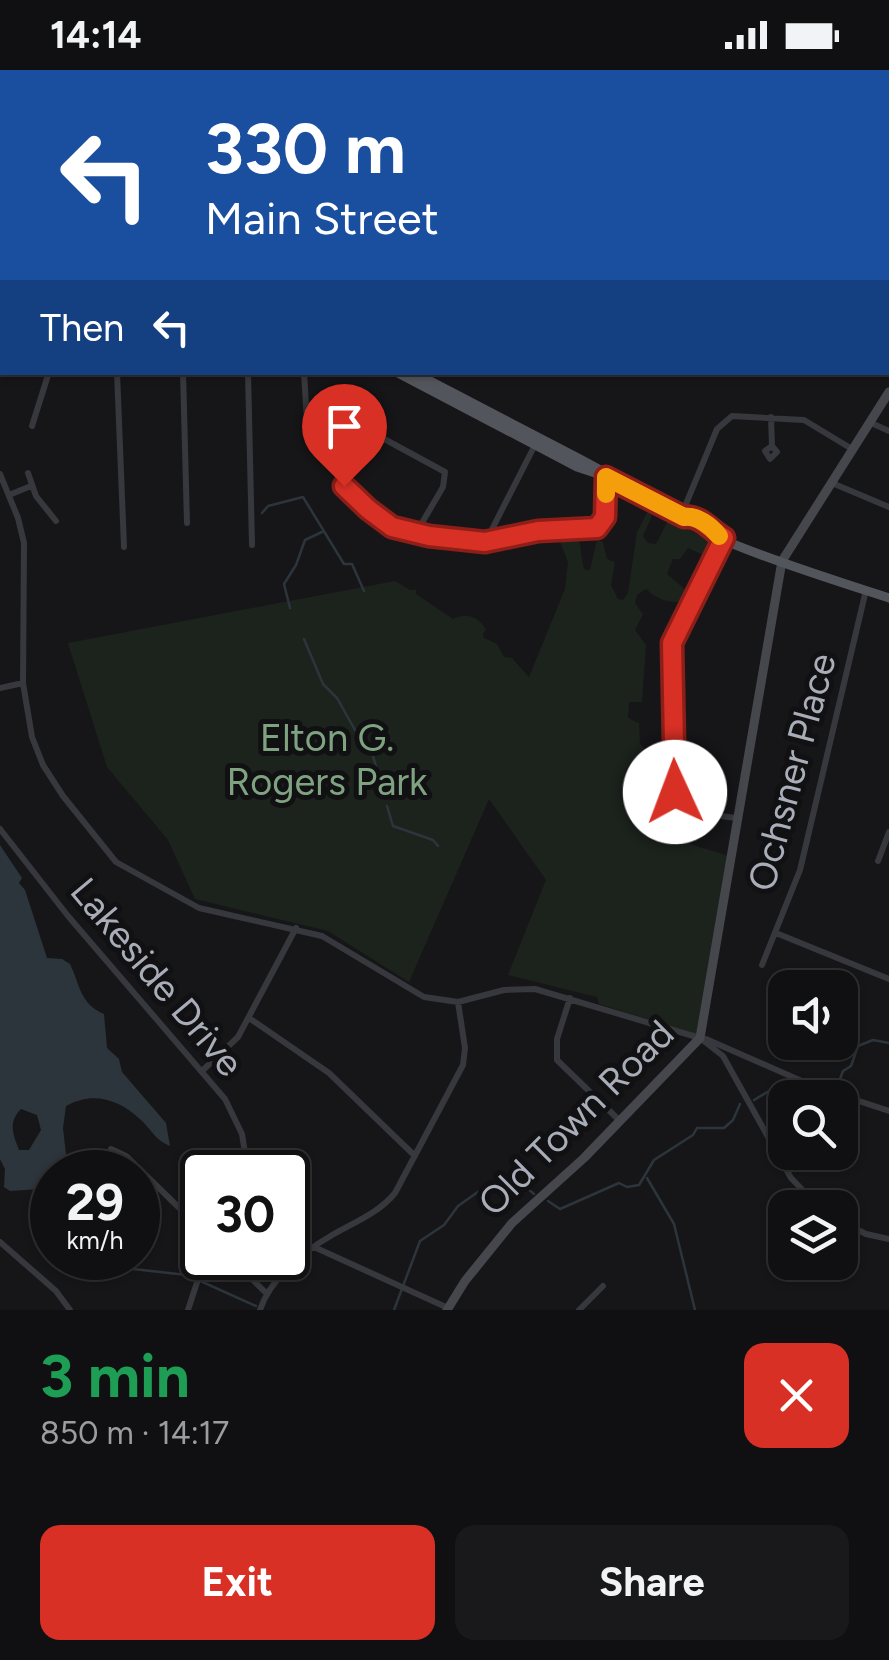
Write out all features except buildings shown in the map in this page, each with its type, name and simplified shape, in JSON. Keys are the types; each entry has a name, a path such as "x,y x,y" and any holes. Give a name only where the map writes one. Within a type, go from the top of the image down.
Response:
{"main road":[{"path":"403,375 683,517 690,516 712,527 721,537 889,598"},
{"path":"417,375 432,387"},
{"name":"Old Town Road","path":"447,1309 512,1224 584,1158 700,1038 782,561 889,392"}],"street":[{"path":"32,426 47,375"},
{"path":"117,375 124,547"},
{"path":"183,375 187,523"},
{"path":"248,375 252,545"},
{"path":"304,375 307,422 333,470 354,498 392,527 485,542 538,531 597,528 605,517 606,477"},
{"path":"683,517 720,424 737,416 804,420 852,449"},
{"path":"771,417 772,446"},
{"path":"307,422 348,421 360,425 439,467 446,477 416,533"},
{"path":"869,422 889,432"},
{"path":"485,542 537,442"},
{"path":"28,473 31,486 56,521"},
{"path":"0,474 24,543 23,683 29,727 43,766 116,862 199,908 296,928 330,940 424,997 458,1002 517,988 570,998 735,1050 813,1086 889,1111"},
{"path":"830,483 889,507"},
{"path":"9,494 31,486"},
{"path":"721,537 672,643 675,786 678,798 688,807 737,818"},
{"name":"Ochsner Place","path":"762,965 800,870 866,590"},
{"path":"0,688 23,683"},
{"name":"Lakeside Drive","path":"0,829 68,916 226,1099 238,1122 244,1150"},
{"path":"878,861 889,832"},
{"path":"202,1071 225,1052 249,1018 296,928"},
{"path":"776,933 889,979"},
{"path":"570,998 556,1038 557,1060 620,1121"},
{"path":"260,1310 266,1292 314,1246 383,1206 395,1193 463,1065 465,1048 458,1002"},
{"path":"249,1018 329,1073 414,1156"},
{"path":"700,1038 726,1061 766,1137 803,1190"},
{"path":"726,1061 735,1050"},
{"path":"111,1149 126,1156 180,1209"},
{"path":"858,1230 889,1239"},
{"path":"0,1242 56,1290 70,1310"},
{"path":"314,1246 447,1309"},
{"path":"188,1310 198,1280"},
{"path":"253,1280 266,1292"},
{"path":"579,1310 603,1286"}],"green space":[{"name":"Elton G. Rogers Park","path":"649,509 654,511 643,536 648,543 656,544 669,519 715,544 708,557 688,548 680,559 673,559 667,574 688,592 686,601 665,600 646,589 637,595 635,603 643,614 635,630 646,645 642,702 629,702 628,718 639,723 640,744 667,767 671,797 697,813 690,844 729,856 699,1035 599,1004 597,997 508,975 546,880 489,799 409,982 328,931 195,899 168,840 107,767 68,643 395,581 416,590 416,594 453,619 476,619 486,630 484,638 497,644 504,657 512,658 529,677 565,589 568,562 557,534 577,535 585,570 590,570 597,540 603,542 607,559 615,562 611,585 618,599 623,600 628,593 637,532"}],"shaded area":[{"path":"0,845 22,878 19,883 25,890 47,958 70,964 85,999 104,1014 107,1048 119,1059 122,1072 166,1123 170,1146 123,1106 105,1099 86,1099 66,1106 66,1150 30,1150 30,1190 10,1191 4,1187 5,1169 0,1159","holes":["21,1109 37,1115 41,1130 29,1150 19,1150 13,1130"]}],"waterway":[{"path":"262,513 268,506 303,497 344,564 352,564 364,591"},
{"path":"290,608 284,584 305,540 322,532"},
{"path":"304,639 323,684 337,698 373,756 385,798"},
{"path":"387,806 393,826 433,840 438,846"},
{"path":"837,1080 851,1066 858,1046 873,1040 889,1043"},
{"path":"754,1100 768,1092"},
{"path":"548,1201 560,1209 619,1183 627,1187 639,1185 654,1160 693,1135 697,1128 724,1128 733,1120 740,1104"},
{"path":"394,1310 420,1241 444,1225 458,1206 492,1182 511,1175 534,1194"},
{"path":"647,1178 674,1224 695,1310"},
{"path":"160,1272 187,1275 256,1306"}],"slow traffic":[{"path":"606,494 606,477 712,527 719,536"}],"route":[{"path":"344,486 392,527 438,538 485,542 538,531 597,528 605,517 606,477 712,527 724,538 672,643 675,792"}]}
